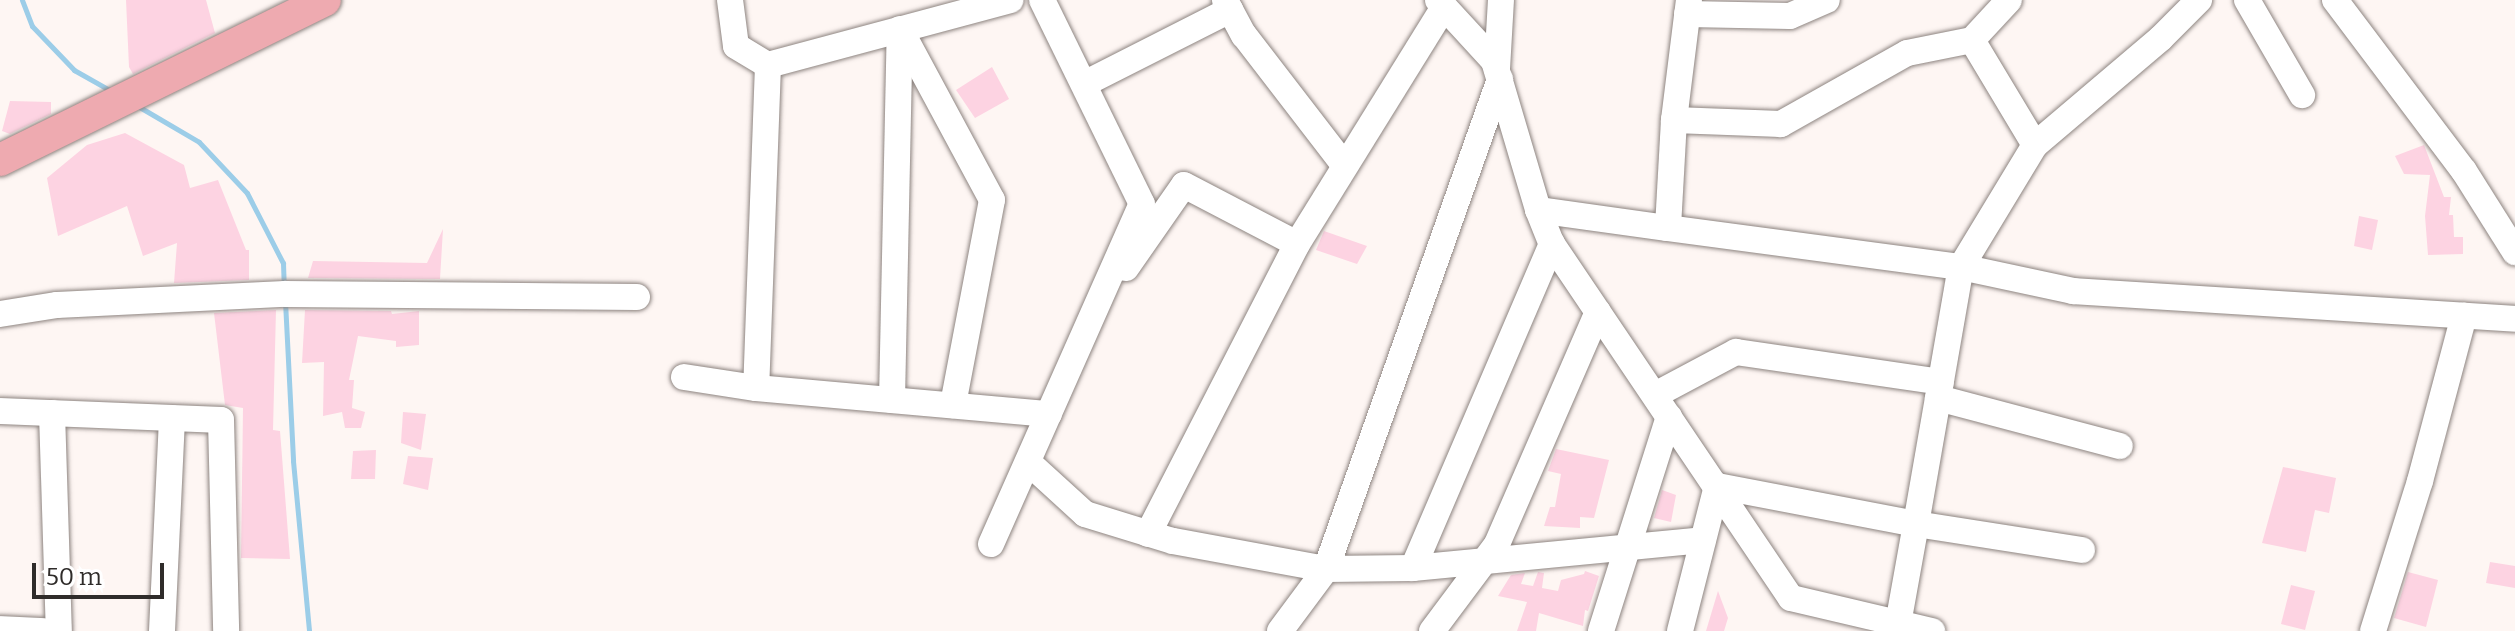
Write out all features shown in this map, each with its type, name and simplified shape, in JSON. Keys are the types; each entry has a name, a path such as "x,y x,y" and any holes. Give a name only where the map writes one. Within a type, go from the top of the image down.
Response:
{"main road":[{"path":"5,153 325,0"}],"street":[{"path":"730,0 736,46 768,65 1010,0"},
{"path":"991,544 1142,204 1042,0"},
{"path":"1280,631 1326,569 1498,74 1501,0"},
{"path":"1668,228 1674,120 1688,7 1790,16 1827,0"},
{"path":"1674,120 1781,124 1907,53 1972,40 2009,0"},
{"path":"1898,624 1961,267 2035,145 2161,38 2199,0"},
{"path":"2247,0 2302,95"},
{"path":"2335,0 2464,171 2515,252"},
{"path":"1148,534 1297,244 1441,4 1494,61 1538,210 1552,244 1717,486 1735,520 1791,598 1932,631"},
{"path":"1084,84 1227,5 1244,35 1345,166"},
{"path":"892,400 900,29"},
{"path":"900,29 992,200 953,405"},
{"path":"1972,40 2035,145"},
{"path":"756,388 768,65"},
{"path":"1092,317 1184,185 1297,244"},
{"path":"1538,210 1961,267 2073,291 2515,319"},
{"path":"1413,568 1552,244"},
{"path":"0,314 57,305 285,294 637,297"},
{"path":"1432,631 1497,544 1598,312"},
{"path":"2373,631 2420,481 2464,316"},
{"path":"1601,631 1662,406 1736,352 1939,390 2120,446"},
{"path":"684,377 756,388 1049,414"},
{"path":"0,411 221,420 226,631"},
{"path":"52,413 59,631"},
{"path":"162,631 172,418"},
{"path":"1028,462 1085,514 1148,534 1326,569 1413,568 1703,540"},
{"path":"1717,486 1916,524 2082,550"},
{"path":"1680,631 1717,486"},
{"path":"0,629 43,631"}],"building":[{"path":"126,0 206,0 215,33 133,74 129,67"},
{"path":"992,67 1009,99 975,118 956,90"},
{"path":"10,101 51,102 51,114 10,134 2,131"},
{"path":"125,133 184,165 190,188 218,180 246,250 249,250 249,280 174,283 177,243 143,256 127,206 58,236 47,178 87,145"},
{"path":"2424,145 2444,197 2451,197 2449,215 2453,215 2454,237 2463,237 2463,254 2428,255 2425,216 2430,175 2404,174 2395,156"},
{"path":"2359,216 2378,220 2372,250 2354,246"},
{"path":"443,229 440,279 308,278 313,261 427,263"},
{"path":"1324,231 1367,246 1357,264 1316,250"},
{"path":"276,310 273,430 280,431 290,559 241,558 243,408 225,405 214,313"},
{"path":"305,310 391,311 392,314 419,311 419,345 396,347 396,341 358,336 349,380 354,380 352,408 365,412 361,428 345,428 342,412 323,416 324,362 302,363"},
{"path":"403,412 426,414 421,450 401,443"},
{"path":"1556,449 1609,460 1594,518 1580,517 1580,528 1544,526 1550,507 1555,507 1561,474 1548,471"},
{"path":"376,450 375,479 351,479 353,451"},
{"path":"408,456 433,458 428,490 403,484"},
{"path":"2283,467 2336,478 2329,513 2315,510 2306,552 2262,543"},
{"path":"1662,490 1676,495 1671,522 1654,518"},
{"path":"2490,562 2515,566 2515,588 2486,583"},
{"path":"1585,571 1599,576 1588,611 1585,610 1583,626 1539,613 1536,631 1517,631 1527,602 1498,596 1511,575 1525,573 1521,584 1533,586 1538,572 1544,573 1542,588 1558,591 1561,580 1584,574"},
{"path":"2408,572 2438,580 2426,627 2394,618"},
{"path":"2291,585 2315,591 2305,630 2281,624"},
{"path":"1718,591 1728,618 1724,631 1706,631"}],"waterway":[{"path":"22,0 32,26 74,70 113,92"},
{"path":"136,105 199,142 247,193 283,263 284,287"},
{"path":"285,301 293,461 309,631"}]}
